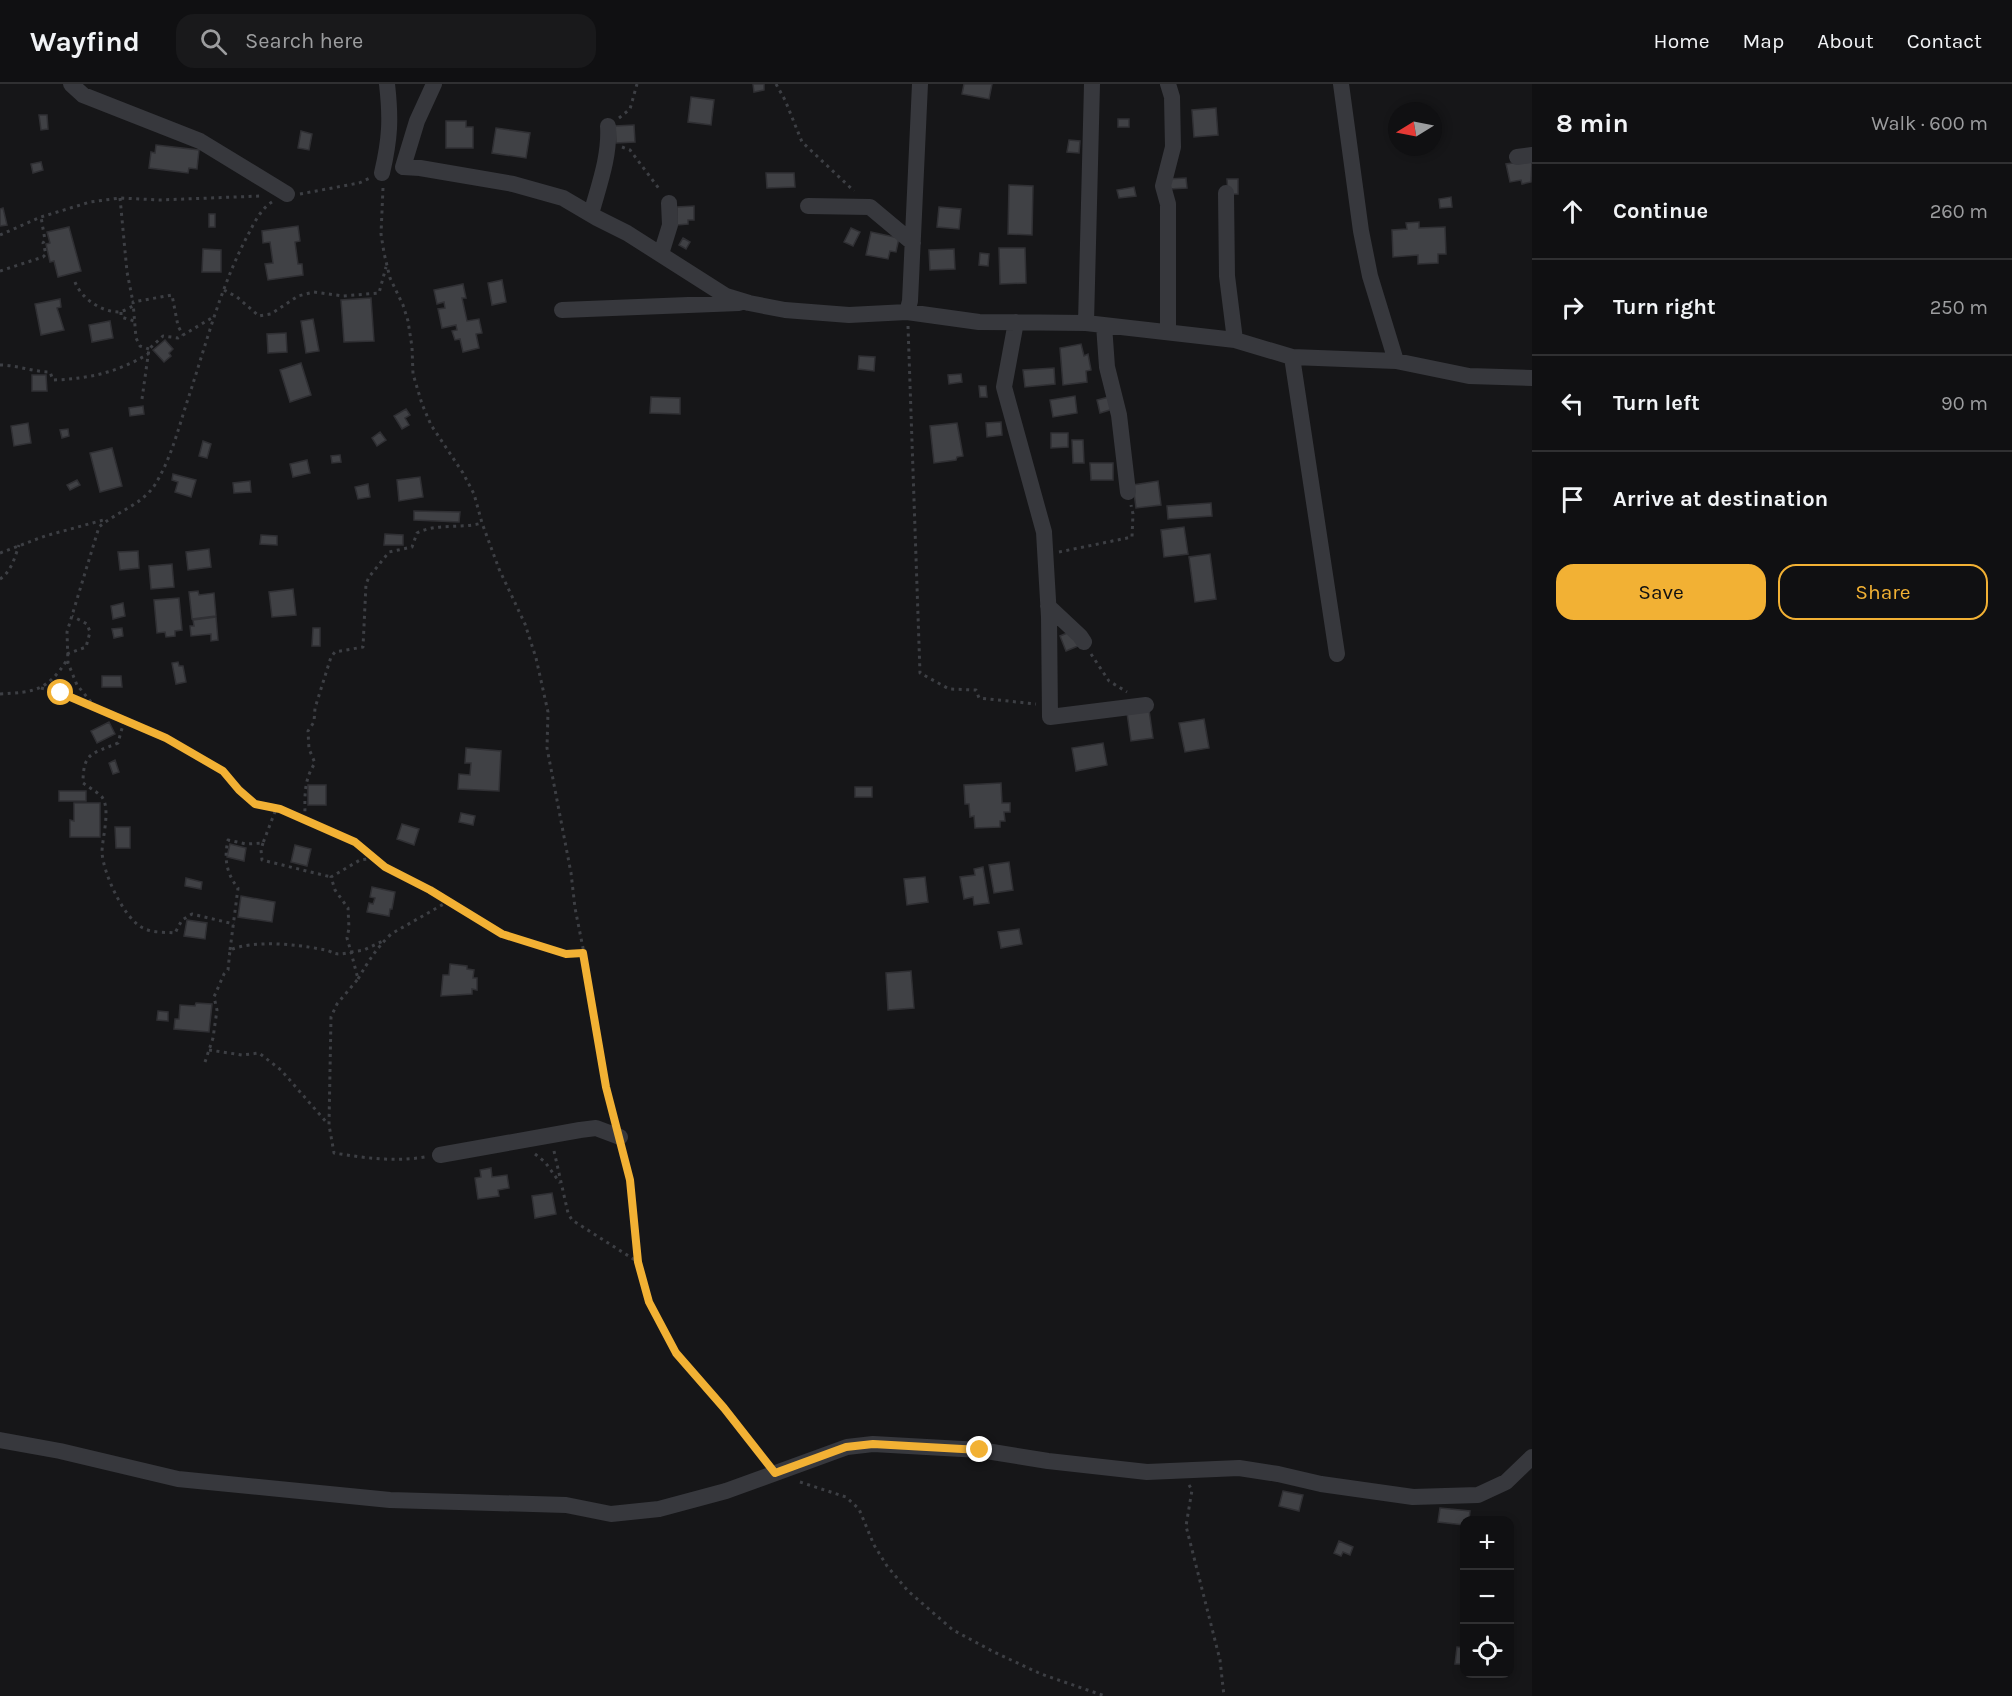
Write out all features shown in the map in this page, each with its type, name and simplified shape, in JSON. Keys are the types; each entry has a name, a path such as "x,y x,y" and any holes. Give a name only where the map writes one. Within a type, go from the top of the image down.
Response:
{"street":[{"path":"71,84 83,95 200,141 288,194"},
{"path":"382,174 388,149 391,116 387,84"},
{"path":"434,84 417,121 403,167 513,184 563,198 661,254 726,296 749,303 849,315 907,312 979,322 1086,323 1235,340 1292,357 1396,361 1469,376 1532,378"},
{"path":"907,312 910,301 920,84"},
{"path":"1086,323 1092,84"},
{"path":"1168,84 1172,97 1173,147 1163,186 1168,204 1168,332"},
{"path":"1341,84 1361,231 1370,276 1396,361"},
{"path":"591,214 601,180 608,134"},
{"path":"1226,193 1227,276 1235,340"},
{"path":"661,254 670,225 669,203"},
{"path":"808,206 870,207 913,243"},
{"path":"562,310 749,303"},
{"path":"1016,322 1004,387 1044,532 1050,717 1146,705"},
{"path":"1104,325 1107,367 1119,415 1128,492"},
{"path":"1292,357 1337,654"},
{"path":"1048,606 1084,642"},
{"path":"440,1155 596,1128 620,1137"},
{"path":"0,1440 60,1451 178,1479 390,1500 557,1504 611,1514 659,1509 726,1491 846,1447 873,1444 980,1450 1048,1461 1147,1472 1239,1468 1321,1484 1413,1497 1478,1495 1506,1482 1532,1457"}],"path":[{"path":"637,84 630,109 608,134 630,150 669,203"},
{"path":"776,84 802,142 870,207"},
{"path":"96,708 77,685 68,656 67,632 71,616 99,528 109,519 138,502 155,486 170,455 215,316 240,248 255,221 268,204 288,194 294,195 359,183 382,174 381,234 387,266 408,321 413,374 431,425 463,472 474,494 499,569 525,624 536,658 548,712 547,748 571,873 606,1087 630,1180 638,1262 649,1302 676,1353 724,1408 775,1473 846,1497 859,1509 873,1545 887,1566 908,1591 953,1630 1041,1674 1105,1696"},
{"path":"0,235 41,217 90,202 120,198 159,200 261,196"},
{"path":"120,198 136,338 140,346 148,351"},
{"path":"0,271 44,258 46,254 43,243 45,240 41,217"},
{"path":"224,290 237,297 259,316 271,314 298,296 314,292 343,296 379,293 387,266"},
{"path":"75,282 79,292 92,303 121,312 133,304 172,295 178,326 183,335"},
{"path":"121,312 121,317 134,321"},
{"path":"907,312 920,673 949,689 976,690 980,698 1014,700 1050,706"},
{"path":"0,365 15,365 37,372 50,372 53,380 82,379 134,362 163,336 178,338 215,316"},
{"path":"142,399 148,351"},
{"path":"1045,555 1132,537 1133,514 1128,492"},
{"path":"0,553 45,536 109,519"},
{"path":"305,819 304,792 308,774 315,763 309,749 308,731 314,722 315,708 331,657 335,652 363,647 366,584 369,577 389,552 412,547 417,533 425,528 470,526 482,523"},
{"path":"0,579 4,578 11,566 19,545"},
{"path":"0,694 19,693 40,688 55,678 68,656 86,647 90,632 87,624 71,616"},
{"path":"1084,642 1109,681 1146,705"},
{"path":"40,688 61,693 166,738 223,771 255,804 277,808 355,842 385,867 449,901 502,934 566,954 583,953"},
{"path":"124,721 118,743 89,755 83,766 83,783 103,798 105,808 102,853 111,884 125,913 141,928 151,931 175,933 182,920 192,914 234,924"},
{"path":"277,808 263,843 262,860 331,877 360,860 375,858"},
{"path":"205,1062 217,1010 214,997 228,970 238,888 232,880 224,858 228,840 246,844 263,843"},
{"path":"331,877 335,890 348,908 347,938 358,979"},
{"path":"440,1155 408,1159 371,1159 334,1153 329,1125 331,1017 337,1004 358,979 377,947 396,930 449,901"},
{"path":"230,950 256,943 322,949 334,955 364,950 385,940"},
{"path":"209,1050 242,1055 259,1053 281,1070 329,1125"},
{"path":"554,1134 554,1150 568,1213 573,1220 638,1262"},
{"path":"518,1140 545,1162 561,1185"},
{"path":"1183,1470 1192,1490 1186,1526 1218,1649 1224,1696"}],"building":[{"path":"753,84 764,84 764,90 754,92"},
{"path":"964,84 992,84 989,99 962,94"},
{"path":"691,97 714,100 711,125 688,122"},
{"path":"1216,108 1218,135 1194,137 1192,110"},
{"path":"39,115 47,115 48,129 41,130"},
{"path":"1118,119 1129,119 1129,127 1118,127"},
{"path":"446,121 466,121 466,127 473,127 473,148 446,148"},
{"path":"634,125 635,142 616,143 615,126"},
{"path":"496,128 530,133 526,158 492,153"},
{"path":"301,131 312,134 309,150 298,148"},
{"path":"1069,140 1080,141 1079,153 1067,152"},
{"path":"156,145 199,150 197,169 189,168 188,173 149,168 151,152 155,153"},
{"path":"41,162 43,170 33,173 31,164"},
{"path":"1532,162 1531,182 1522,184 1521,180 1510,182 1506,164"},
{"path":"766,173 794,173 795,187 767,188"},
{"path":"1186,178 1187,188 1169,189 1168,179"},
{"path":"1227,179 1238,179 1238,194 1228,194"},
{"path":"1009,185 1033,186 1032,235 1008,234"},
{"path":"1134,187 1136,196 1119,198 1117,190"},
{"path":"1451,197 1452,207 1440,208 1439,199"},
{"path":"694,206 694,220 688,220 688,224 677,225 677,207"},
{"path":"939,207 961,209 959,229 937,227"},
{"path":"3,208 7,225 0,226 0,209"},
{"path":"209,214 215,214 215,227 209,227"},
{"path":"1419,222 1419,228 1445,227 1446,254 1438,254 1438,263 1418,264 1418,255 1393,257 1392,230 1407,229 1406,223"},
{"path":"298,226 300,241 295,242 298,264 302,264 303,275 268,280 265,264 273,263 270,242 263,243 262,231"},
{"path":"69,227 81,271 58,277 54,261 50,262 46,244 50,243 47,232"},
{"path":"851,228 860,232 853,246 844,242"},
{"path":"871,232 899,238 896,252 890,251 888,259 866,255"},
{"path":"683,238 690,242 686,249 679,245"},
{"path":"999,248 1025,248 1026,283 1000,284"},
{"path":"203,249 221,250 221,272 202,272"},
{"path":"954,249 955,269 930,270 929,250"},
{"path":"980,253 989,254 988,266 979,265"},
{"path":"502,280 506,302 492,305 488,283"},
{"path":"463,284 466,298 462,298 467,321 479,319 482,333 476,334 479,348 463,352 460,339 455,340 452,331 457,330 456,325 442,328 438,309 445,308 444,302 437,304 434,290"},
{"path":"371,298 374,341 344,342 341,300"},
{"path":"60,299 61,307 57,308 64,330 41,335 35,304"},
{"path":"313,319 319,351 306,353 301,321"},
{"path":"110,321 113,338 92,342 89,325"},
{"path":"286,333 287,352 268,353 267,334"},
{"path":"165,340 173,349 169,353 171,356 164,362 153,350"},
{"path":"1081,344 1084,356 1088,354 1091,370 1086,371 1087,382 1063,385 1060,348"},
{"path":"859,356 875,357 874,371 858,369"},
{"path":"301,363 311,395 290,402 280,370"},
{"path":"1054,368 1055,384 1025,387 1023,370"},
{"path":"961,374 962,382 949,384 948,375"},
{"path":"32,375 46,375 47,391 32,391"},
{"path":"979,386 986,386 987,397 980,397"},
{"path":"1075,396 1077,413 1053,417 1050,400"},
{"path":"651,397 680,398 680,414 650,413"},
{"path":"1109,397 1113,409 1100,413 1097,400"},
{"path":"143,406 144,414 130,416 129,408"},
{"path":"406,409 410,415 405,418 409,425 402,429 394,416"},
{"path":"1001,422 1002,435 987,437 986,423"},
{"path":"28,423 31,443 14,446 11,426"},
{"path":"957,423 963,456 957,457 956,460 934,463 930,426"},
{"path":"68,429 69,436 62,438 60,430"},
{"path":"380,432 386,440 377,446 372,438"},
{"path":"1051,433 1068,433 1068,447 1051,448"},
{"path":"1072,440 1083,440 1084,463 1073,463"},
{"path":"203,441 211,444 207,458 199,456"},
{"path":"112,448 122,486 100,492 90,453"},
{"path":"340,455 341,462 332,463 331,456"},
{"path":"307,460 310,473 293,477 290,464"},
{"path":"1090,463 1113,463 1113,480 1091,480"},
{"path":"173,474 196,480 191,497 175,492 178,482 172,480"},
{"path":"420,477 423,497 399,501 397,480"},
{"path":"77,480 80,485 70,490 67,485"},
{"path":"250,481 251,492 234,493 233,483"},
{"path":"1158,481 1161,505 1136,508 1133,485"},
{"path":"368,484 370,497 358,499 355,487"},
{"path":"1211,503 1212,516 1168,519 1167,506"},
{"path":"414,511 460,512 459,522 414,520"},
{"path":"1184,527 1188,554 1164,557 1161,530"},
{"path":"385,534 403,535 403,545 384,545"},
{"path":"261,535 277,536 277,545 260,544"},
{"path":"209,549 211,567 188,570 186,552"},
{"path":"138,551 139,568 120,570 118,552"},
{"path":"1210,554 1216,599 1195,602 1189,557"},
{"path":"172,564 174,587 151,589 149,566"},
{"path":"293,589 296,615 272,617 269,592"},
{"path":"198,591 199,595 214,593 216,616 192,619 189,592"},
{"path":"179,598 182,630 175,631 175,636 166,637 165,632 157,633 154,600"},
{"path":"123,603 125,616 113,619 111,606"},
{"path":"216,617 218,640 211,641 211,634 191,636 190,626 194,626 193,620"},
{"path":"122,628 123,636 114,638 112,629"},
{"path":"313,628 320,628 320,646 312,646"},
{"path":"1072,631 1078,646 1066,651 1060,636"},
{"path":"178,662 179,666 183,666 186,682 176,684 172,663"},
{"path":"102,676 121,676 122,687 102,687"},
{"path":"1149,710 1153,738 1131,741 1127,713"},
{"path":"1204,719 1209,748 1185,752 1179,723"},
{"path":"109,722 115,734 97,743 91,731"},
{"path":"1103,743 1107,765 1076,771 1072,748"},
{"path":"466,748 501,751 499,791 458,789 459,774 470,775 471,763 465,763"},
{"path":"115,760 119,772 113,774 109,763"},
{"path":"1001,783 1002,803 1010,803 1010,812 1004,812 1005,821 1000,821 1000,827 975,828 974,816 970,817 969,804 965,804 964,785"},
{"path":"308,785 326,785 326,805 308,805"},
{"path":"855,787 872,787 872,797 855,797"},
{"path":"59,791 86,791 86,801 59,801"},
{"path":"74,803 100,803 100,837 70,837 70,820 74,821"},
{"path":"461,813 475,816 473,825 459,822"},
{"path":"402,824 419,829 414,845 397,839"},
{"path":"115,827 130,827 130,848 116,848"},
{"path":"230,844 246,848 244,861 227,857"},
{"path":"295,845 311,849 307,866 291,862"},
{"path":"1009,862 1013,890 994,893 989,865"},
{"path":"983,867 989,903 974,905 973,897 964,899 960,877 975,875 974,869"},
{"path":"925,877 928,902 907,905 904,879"},
{"path":"186,878 202,882 201,889 185,886"},
{"path":"372,887 395,892 389,916 367,912 369,903 373,904 375,898 370,897"},
{"path":"241,896 275,902 272,922 238,917"},
{"path":"187,920 207,923 205,939 184,936"},
{"path":"1019,929 1022,944 1001,948 998,932"},
{"path":"450,964 467,966 467,969 474,970 473,978 477,978 477,990 472,989 472,994 441,996 443,975 449,975"},
{"path":"911,971 914,1008 888,1010 886,973"},
{"path":"196,1003 212,1004 209,1032 174,1029 175,1019 179,1019 180,1005 195,1006"},
{"path":"158,1011 168,1012 168,1021 157,1020"},
{"path":"491,1168 492,1177 507,1175 509,1188 498,1190 499,1196 478,1199 475,1178 481,1177 480,1170"},
{"path":"552,1193 556,1214 535,1218 532,1196"},
{"path":"1283,1491 1303,1495 1299,1511 1279,1506"},
{"path":"1440,1508 1470,1511 1469,1516 1460,1516 1460,1525 1438,1522"},
{"path":"1339,1541 1353,1547 1350,1555 1343,1552 1341,1556 1334,1553"},
{"path":"1457,1647 1460,1647 1460,1664 1455,1664"}],"route":[{"path":"61,693 166,738 223,771 255,804 280,809 355,842 385,867 430,890 502,934 566,954 583,953 591,988 606,1087 630,1180 638,1262 649,1302 676,1353 724,1408 775,1473 846,1447 873,1444 980,1450"}]}
